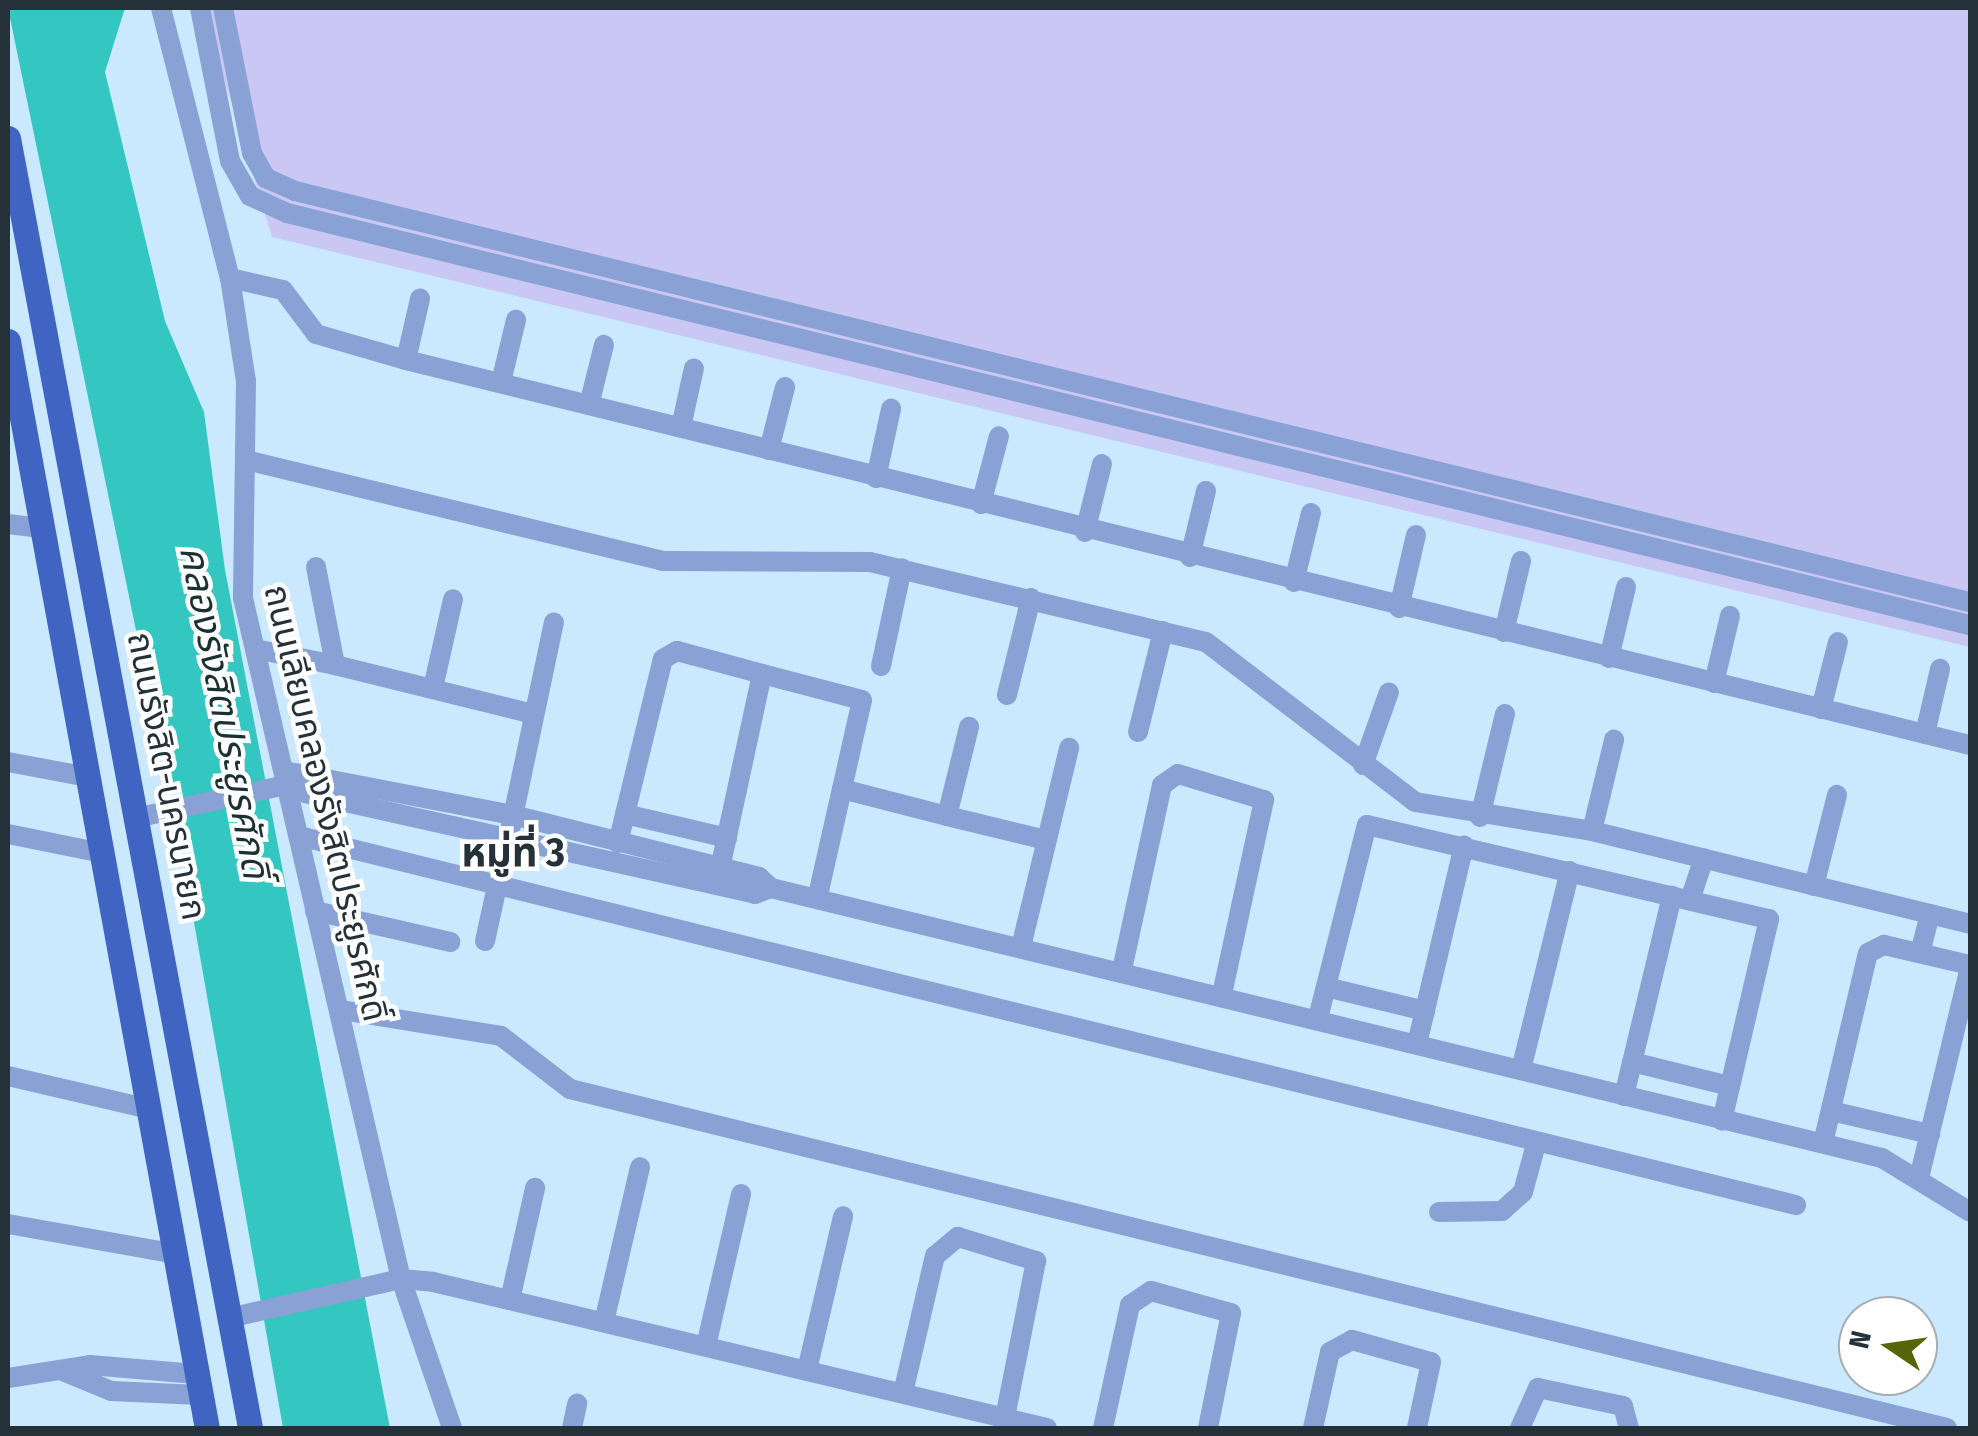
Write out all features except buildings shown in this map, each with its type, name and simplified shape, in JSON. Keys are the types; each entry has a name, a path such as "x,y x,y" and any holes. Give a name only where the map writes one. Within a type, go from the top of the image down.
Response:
{"main road":[{"name":"ถนนรังสิต-นครนายก","path":"8,138 146,816 170,980 237,1316 250,1428"},
{"path":"8,341 170,1252 207,1428"},
{"path":"126,989 170,980"}],"street":[{"name":"ถนนเลียบคลองรังสิตประยูรศักดิ์","path":"160,8 230,278 246,460 238,532 254,648 282,783 341,1010 401,1278 452,1428"},
{"path":"200,8 230,161 250,196 472,258 779,335 1970,625"},
{"path":"223,8 252,153 266,178 477,236 785,313 1970,602"},
{"path":"472,258 477,236"},
{"path":"230,278 283,290 316,334 406,360 1085,532 1970,745"},
{"path":"406,360 420,299"},
{"path":"779,335 785,313"},
{"path":"501,382 516,320"},
{"path":"590,405 604,346"},
{"path":"681,427 694,368"},
{"path":"769,450 784,387"},
{"path":"876,478 891,410"},
{"path":"981,504 999,436"},
{"path":"246,460 662,562 844,559 902,568 1164,631 1245,663 1362,765 1415,802 1480,818 1592,831 1970,924"},
{"path":"1085,532 1102,464"},
{"path":"1416,490 1422,468"},
{"path":"1190,557 1206,491"},
{"path":"1294,582 1311,512"},
{"path":"8,524 42,528"},
{"path":"1398,608 1416,535"},
{"path":"1740,568 1745,546"},
{"path":"1504,632 1521,560"},
{"path":"316,567 335,664"},
{"path":"881,666 902,568"},
{"path":"1609,658 1626,586"},
{"path":"1008,695 1031,598"},
{"path":"432,688 452,600"},
{"path":"1714,683 1730,616"},
{"path":"508,838 554,622"},
{"path":"1138,732 1164,631"},
{"path":"1822,709 1838,642"},
{"path":"254,648 335,664 533,714"},
{"path":"618,843 667,652 862,700 817,899"},
{"path":"1924,734 1940,668"},
{"path":"720,868 762,674"},
{"path":"1362,765 1389,692"},
{"path":"1480,818 1505,714"},
{"path":"947,816 969,728"},
{"path":"1592,831 1614,740"},
{"path":"1021,948 1069,748"},
{"path":"8,762 88,777"},
{"path":"1122,970 1162,785 1178,774 1209,781 1264,800 1222,994"},
{"path":"146,816 282,783 513,815 720,868 771,888 1823,1142 1920,1174 1970,1212"},
{"path":"282,783 756,894 771,888"},
{"path":"842,789 1046,840"},
{"path":"1814,886 1837,795"},
{"path":"625,814 727,838"},
{"path":"1318,1018 1368,825 1768,919 1722,1120"},
{"path":"8,834 102,853"},
{"path":"298,836 1796,1205"},
{"path":"1417,1044 1464,845"},
{"path":"1624,1096 1681,898 1704,858"},
{"path":"1521,1070 1570,870"},
{"path":"485,941 497,886"},
{"path":"316,911 450,942"},
{"path":"1920,953 1930,914"},
{"path":"1823,1142 1868,954 1884,945 1970,966 1920,1174"},
{"path":"1326,987 1425,1011"},
{"path":"341,1010 501,1036 570,1089 1947,1428"},
{"path":"1632,1062 1730,1086"},
{"path":"8,1076 146,1108"},
{"path":"1831,1111 1930,1134"},
{"path":"1440,1212 1502,1211 1523,1192 1536,1144"},
{"path":"604,1322 640,1167"},
{"path":"510,1300 535,1188"},
{"path":"706,1346 741,1194"},
{"path":"807,1370 844,1216"},
{"path":"8,1224 170,1252"},
{"path":"903,1393 935,1256 958,1237 1036,1261 1005,1418"},
{"path":"237,1316 401,1278 510,1300 1048,1428"},
{"path":"1103,1428 1130,1305 1151,1291 1231,1314 1208,1428"},
{"path":"1313,1428 1330,1352 1352,1340 1431,1362 1418,1428"},
{"path":"8,1378 65,1372 111,1390 198,1384"},
{"path":"1520,1428 1538,1388 1622,1406 1629,1428"},
{"path":"572,1428 577,1404"}],"shaded area":[{"path":"203,8 1970,8 1970,647 272,237"}],"water":[{"name":"คลองรังสิตประยูรศักดิ์","path":"8,8 125,8 105,72 165,321 204,412 225,570 390,1428 283,1428 182,854"}],"district":[{"name":"หมู่ที่ 3","path":"513,853"}]}
